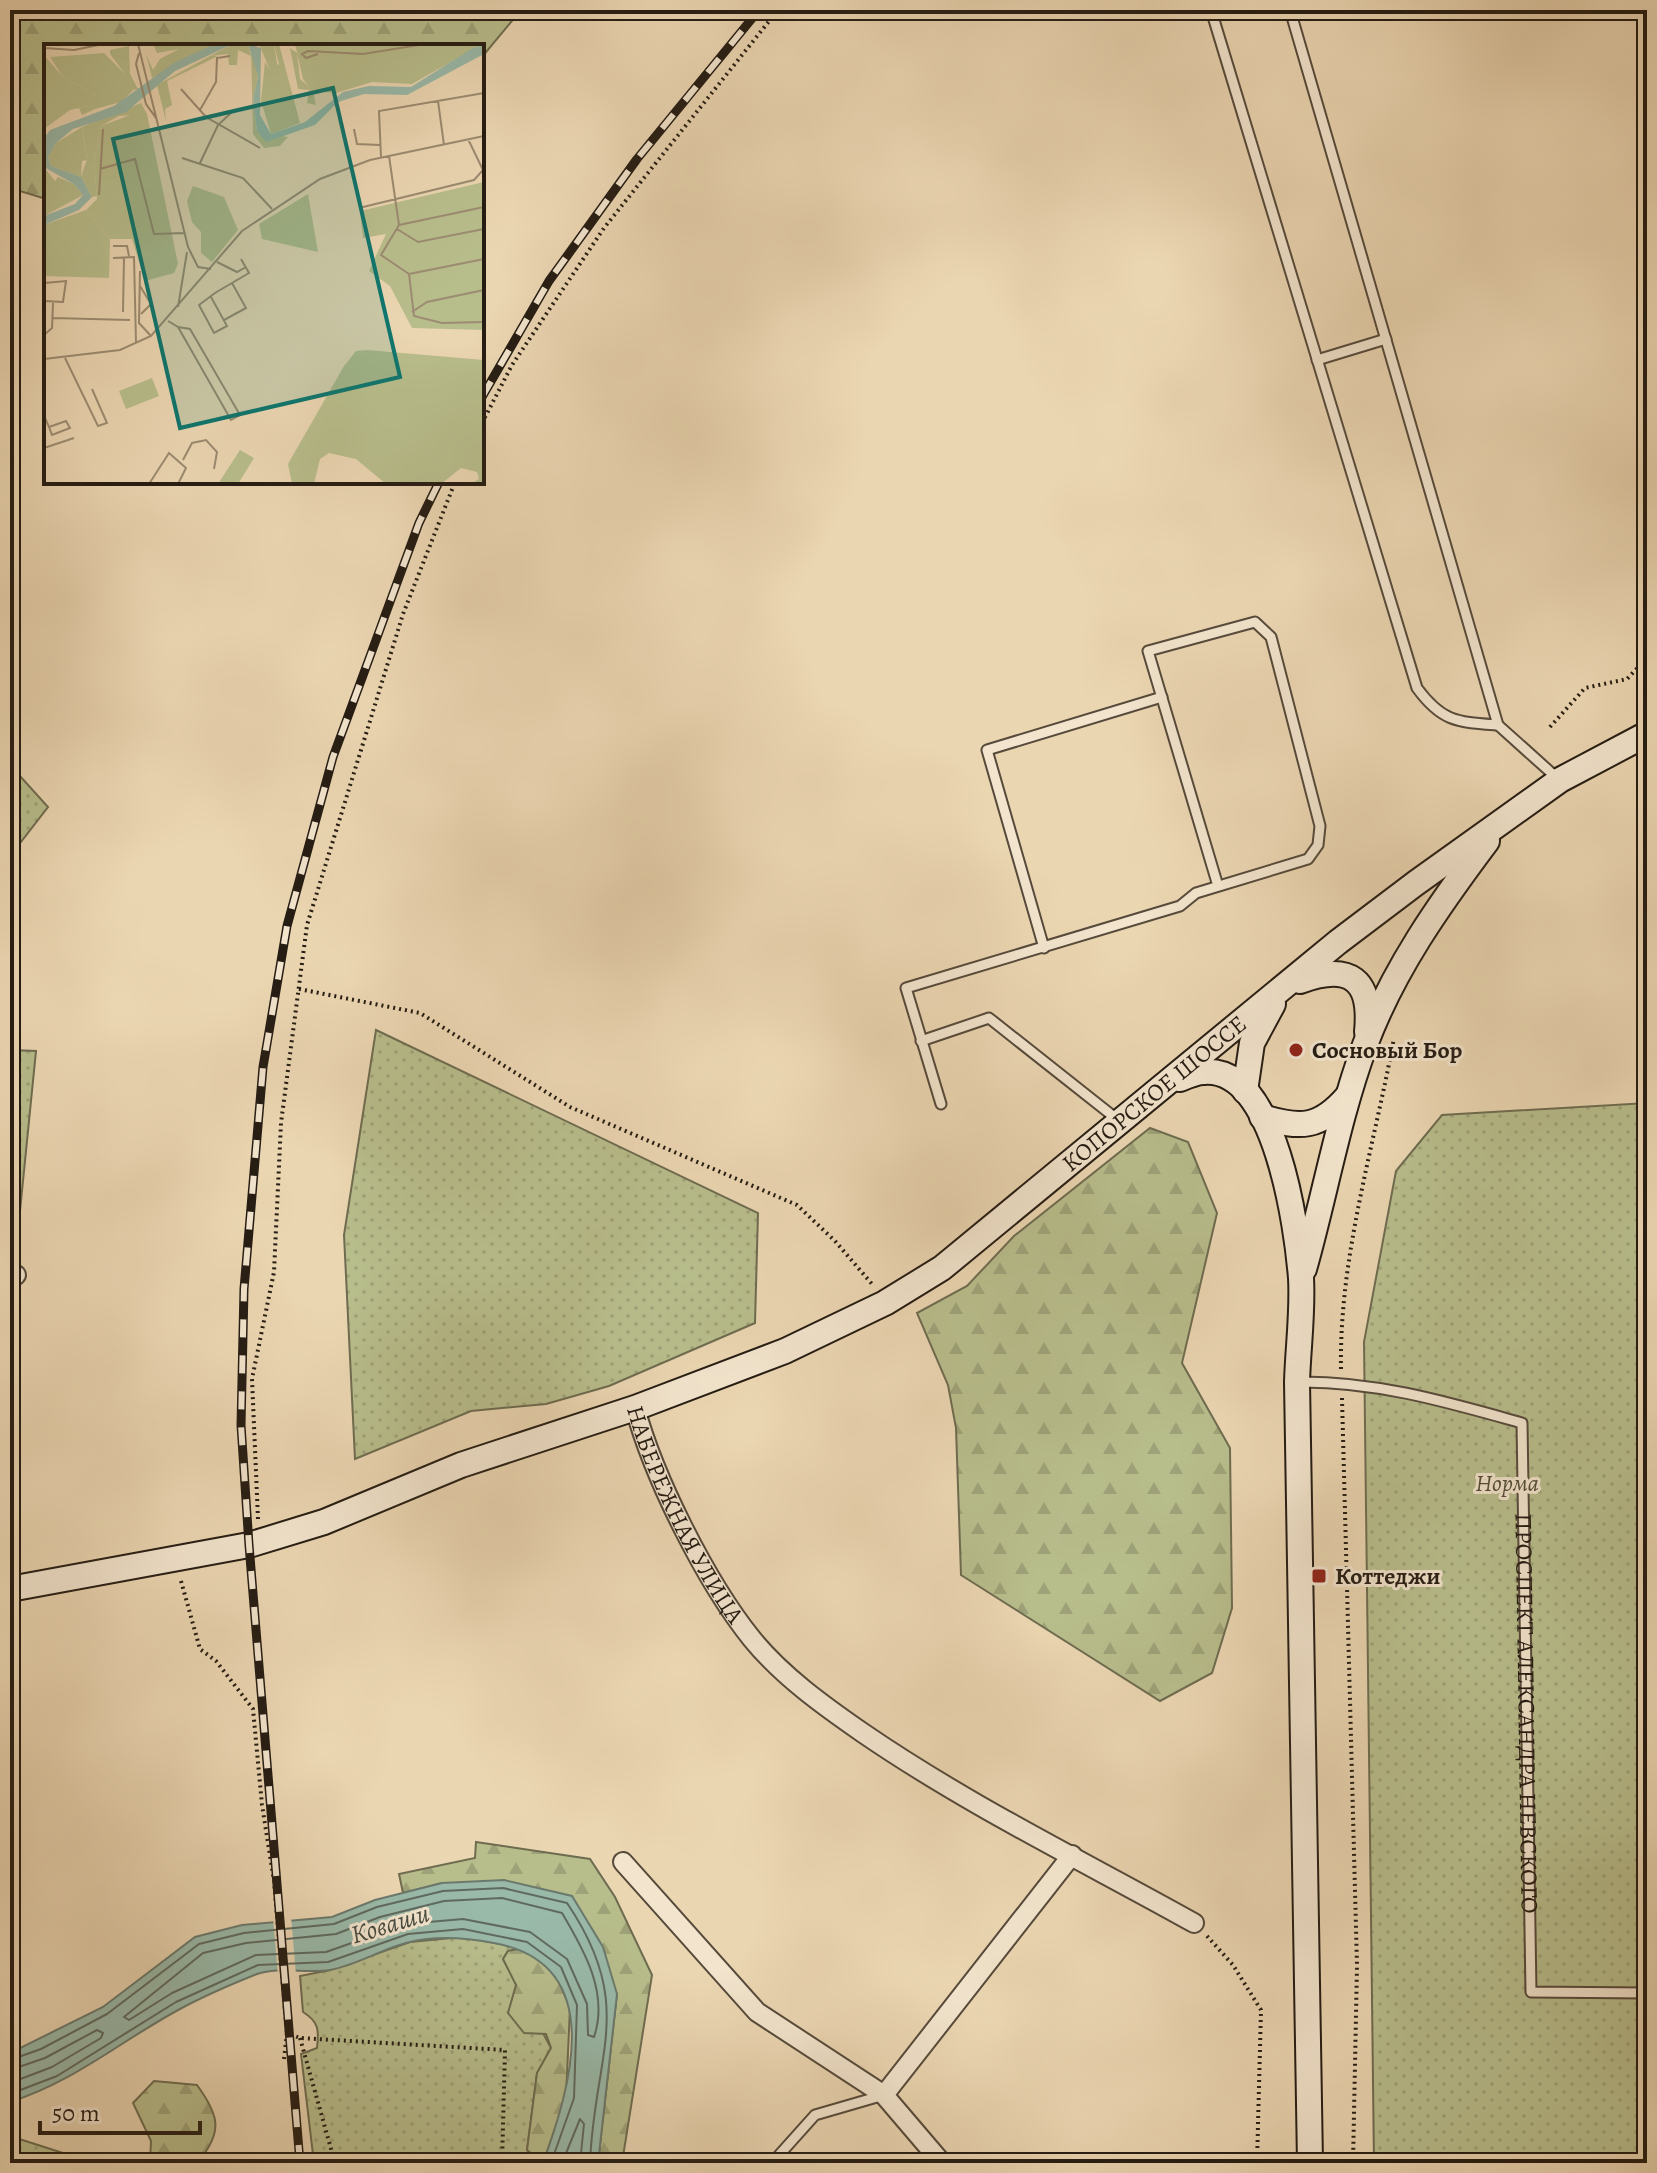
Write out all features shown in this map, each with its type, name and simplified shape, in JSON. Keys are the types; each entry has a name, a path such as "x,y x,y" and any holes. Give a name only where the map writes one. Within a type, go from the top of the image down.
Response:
{"main road":[{"name":"КОПОРСКОЕ ШОССЕ","path":"635,1408 785,1351 885,1303 942,1268 1285,986 1503,820 1560,780 1647,734"},
{"path":"1301,1281 1347,1097 1366,1043 1414,945 1442,900 1503,820"},
{"path":"1245,1091 1252,1043 1285,986 1324,972 1343,973 1357,981 1369,1007 1366,1043"},
{"path":"1174,1080 1205,1071 1225,1077 1245,1091 1262,1117 1280,1156 1291,1201 1301,1281 1297,1382 1310,2163"},
{"path":"1262,1117 1290,1125 1314,1123 1332,1114 1347,1097"},
{"name":"НАБЕРЕЖНАЯ УЛИЦА","path":"10,1589 249,1545 324,1522 475,1460 635,1408"}],"street":[{"name":"НАБЕРЕЖНАЯ УЛИЦА","path":"635,1408 641,1431 689,1536 753,1641 831,1711 915,1769 1194,1923"},
{"path":"884,2095 1072,1855"},
{"path":"623,1862 757,2012 884,2095 942,2163"}],"lane":[{"path":"1211,10 1417,688 1434,710 1464,723 1498,725"},
{"path":"1290,10 1498,725 1560,780"},
{"path":"1317,360 1386,339"},
{"path":"941,1104 906,988 1180,906 1196,893 1308,859 1318,845 1320,826 1271,637 1255,622 1148,651 1218,886"},
{"path":"1044,948 987,750 1162,697"},
{"path":"921,1041 989,1018 1120,1122"},
{"name":"ПРОСПЕКТ АЛЕКСАНДРА НЕВСКОГО","path":"1297,1382 1342,1383 1426,1396 1522,1423 1531,1992 1647,1993"},
{"path":"772,2163 815,2115 884,2095"}],"path":[{"path":"484,419 512,365 604,228 778,10"},
{"path":"259,1525 252,1379 274,1272 281,1123 307,925 403,614 454,484"},
{"path":"1550,727 1585,688 1627,679 1647,658"},
{"path":"299,989 420,1013 570,1107 797,1205 835,1241 885,1303"},
{"path":"1353,2163 1357,1966 1341,1342 1351,1259 1396,1027"},
{"path":"179,1574 200,1649 216,1661 253,1709 262,1805 274,1881 287,2033 284,2059"},
{"path":"1194,1923 1233,1965 1261,2010 1257,2163"},
{"path":"287,2033 300,2038 505,2050 502,2163"},
{"path":"300,2038 335,2163"}],"green space":[{"path":"10,10 521,10 484,55 484,44 44,44 44,198 10,188"},
{"path":"10,765 48,807 10,856"},
{"path":"376,1030 758,1213 755,1323 609,1386 546,1404 471,1411 355,1459 344,1235"},
{"path":"10,1050 36,1051 16,1251 10,1251"},
{"name":"Норма","path":"1647,1103 1647,2163 1374,2163 1364,1342 1396,1171 1442,1115"},
{"path":"1150,1128 1188,1142 1217,1213 1182,1363 1230,1448 1232,1608 1212,1673 1160,1701 961,1575 956,1428 948,1385 917,1313 967,1286 1014,1236"},
{"path":"476,1842 590,1859 615,1897 652,1975 622,2163 598,2163 617,1994 442,1883 403,1893 399,1874 475,1858"},
{"path":"462,1937 523,1948 508,1951 503,1959 551,2048 537,2073 527,2150 540,2163 314,2163 301,2054 317,2048 318,2031 312,2019 303,2012 300,1976 330,1970 410,1942"},
{"path":"523,1948 555,1972 570,2008 566,2097 543,2163 527,2150 537,2073 551,2048 546,2034 524,2033 508,2013 516,1985 503,1959 508,1951"},
{"path":"154,2081 197,2085 210,2105 215,2133 197,2163 150,2163 151,2141 133,2103"},
{"path":"10,2136 94,2163 10,2163"}],"water":[{"name":"Коваши","path":"504,1880 572,1896 603,1947 617,1994 598,2163 543,2163 563,2099 570,2065 572,2032 567,2002 554,1975 530,1955 494,1943 463,1939 431,1938 410,1942 330,1970 257,1974 189,2004 77,2072 10,2102 10,2053 103,2007 195,1937 242,1925 332,1917 375,1900 442,1883"}],"pier":[{"path":"291,1916 296,1975 278,1976 273,1918"}],"railway":[{"path":"484,394 549,281 637,159 759,10"},
{"path":"300,2163 241,1425 244,1289 263,1067 287,926 333,757 419,523 438,484"}],"place":[{"name":"Сосновый Бор","path":"1296,1050"},
{"name":"Коттеджи","path":"1319,1576"}]}
